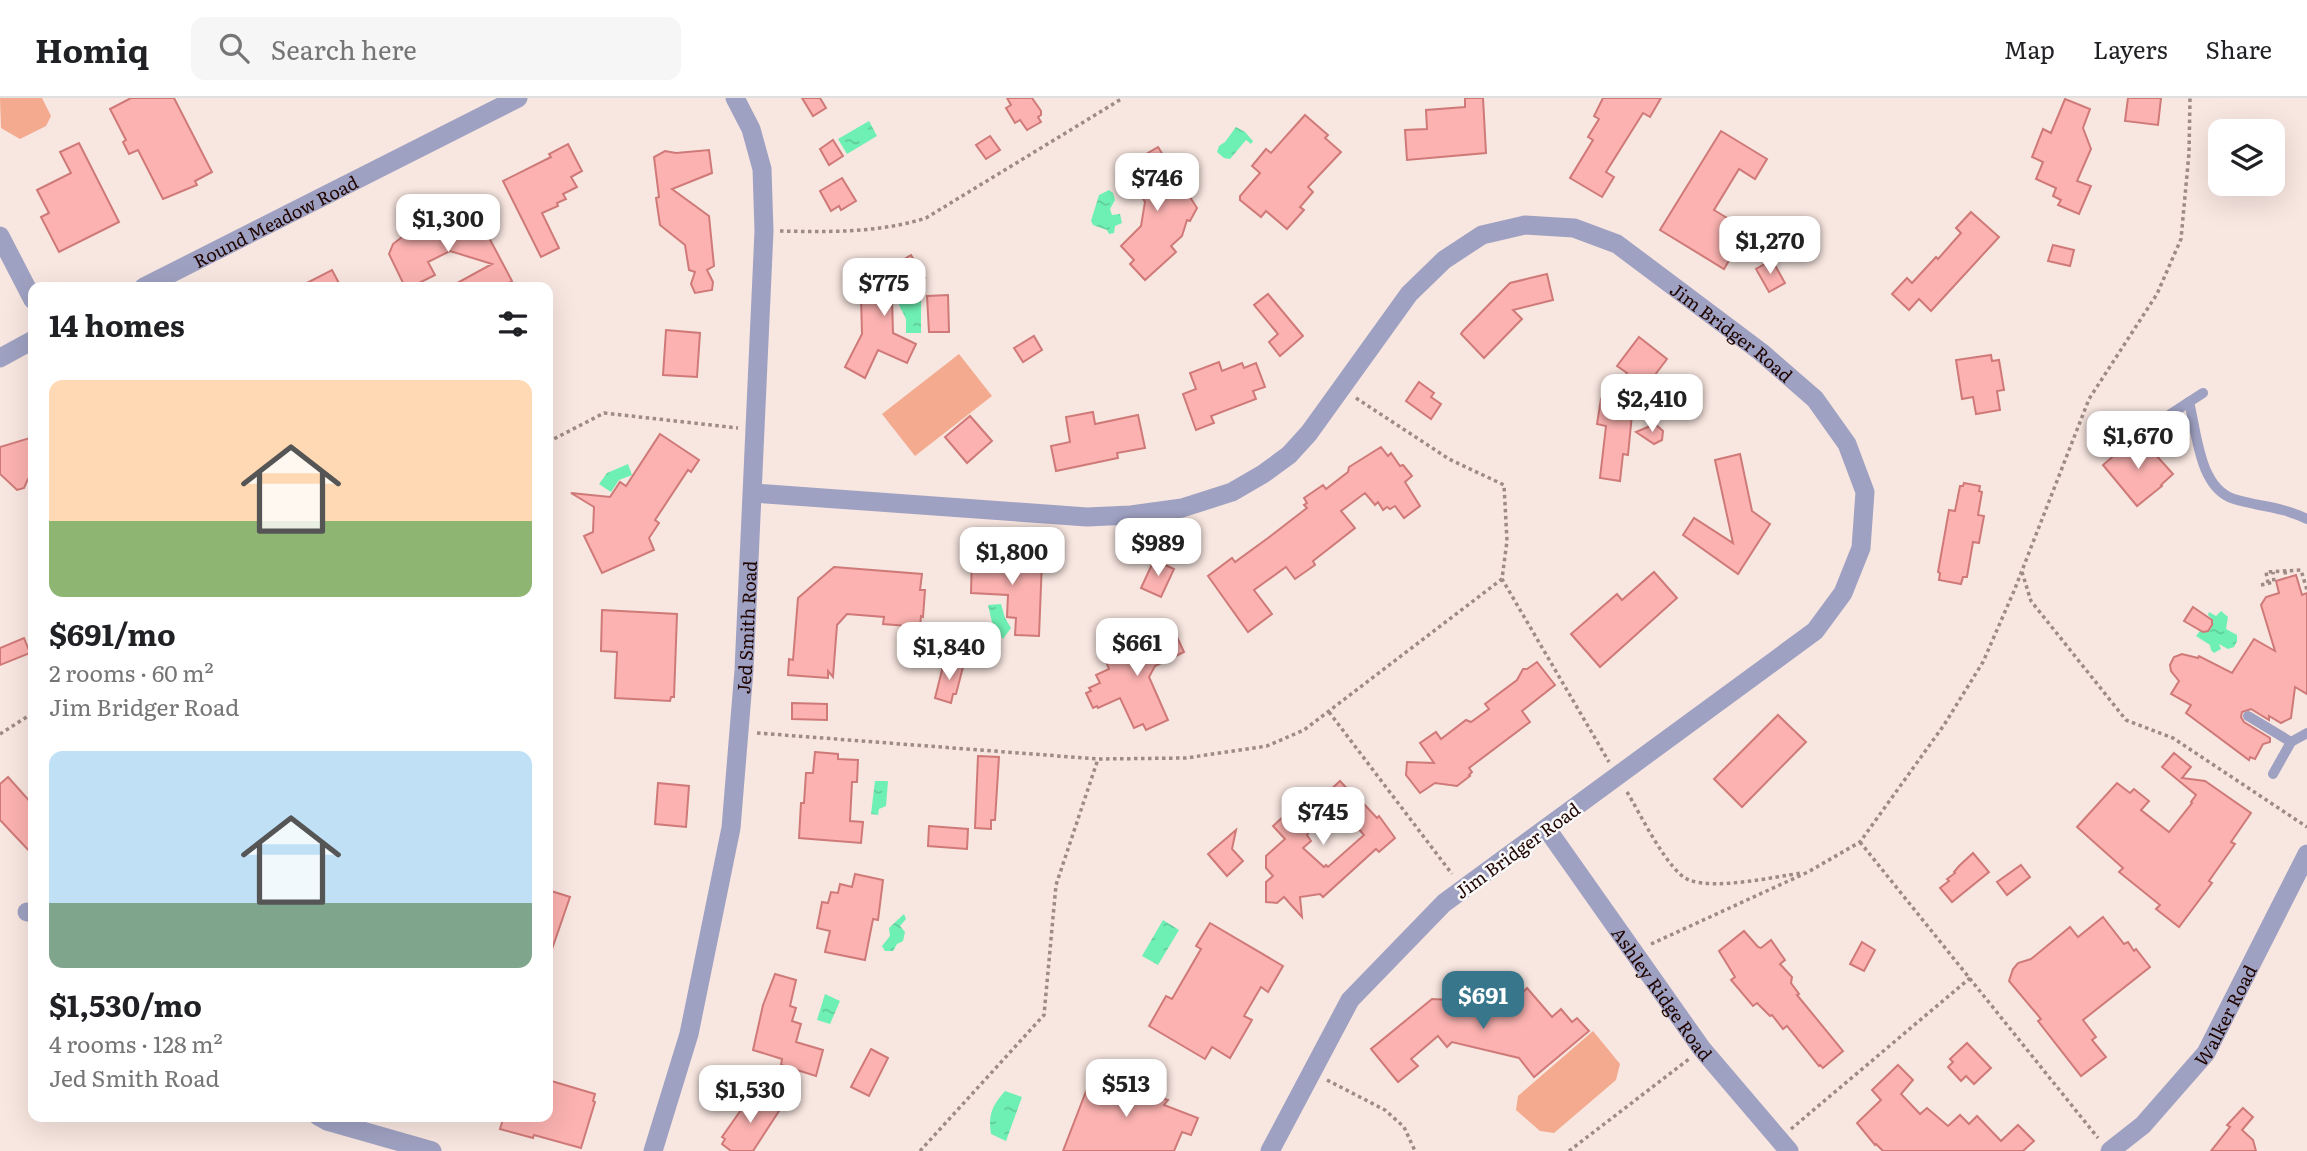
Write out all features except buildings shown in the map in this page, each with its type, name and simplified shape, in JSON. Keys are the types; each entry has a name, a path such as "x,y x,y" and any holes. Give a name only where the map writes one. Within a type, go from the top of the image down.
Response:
{"street":[{"name":"Round Meadow Road","path":"154,282 519,98"},
{"name":"Jed Smith Road","path":"653,1151 689,1034 731,828 744,670 764,231 762,169 751,129 735,98"},
{"name":"Jim Bridger Road","path":"753,493 1087,517 1182,508 1233,492 1289,455 1342,389 1409,293 1444,260 1482,235 1525,225 1574,228 1617,244 1761,352 1815,399 1847,444 1865,492 1861,548 1843,593 1815,631 1444,903 1350,1000 1270,1151"},
{"path":"0,236 28,290"},
{"path":"0,358 28,344"},
{"name":"Ashley Ridge Road","path":"1547,829 1702,1049 1784,1145"},
{"name":"Walker Road","path":"2105,1146 2143,1125 2206,1053 2307,855"},
{"path":"330,1122 432,1151"}],"lane":[{"path":"2160,421 2203,393"},
{"path":"2189,402 2201,458 2207,475 2218,491 2234,499 2273,506 2307,519"},
{"path":"2248,716 2291,742"},
{"path":"2273,774 2291,742 2307,733"}],"path":[{"path":"764,231 868,230 904,225 926,218 1123,98"},
{"path":"1634,952 1808,872 1860,842 1944,725 1983,662 2022,572 2089,399 2157,295 2181,240 2189,153 2190,98"},
{"path":"757,733 1098,759 1186,758 1267,747 1304,730 1502,579 1507,541 1504,485 1449,459 1342,389"},
{"path":"553,440 604,414 756,430"},
{"path":"2261,585 2274,582 2273,572 2301,570 2307,590"},
{"path":"2285,571 2286,578"},
{"path":"2022,572 2031,601 2126,720 2172,738 2307,827"},
{"path":"1329,712 1464,889"},
{"path":"0,734 28,716"},
{"path":"920,1151 1044,1015 1056,885 1098,759"},
{"path":"1860,842 2105,1146"},
{"path":"1784,1145 1970,978"},
{"path":"1569,1151 1702,1049"},
{"path":"1312,1072 1385,1110 1404,1126 1415,1151"}],"shaded area":[{"path":"0,98 42,98 51,116 46,126 20,139 1,128"},
{"path":"959,354 992,396 915,456 882,414"},
{"path":"1593,1031 1620,1064 1616,1080 1554,1133 1540,1131 1516,1110 1518,1096"}],"water":[{"path":"869,121 877,136 847,154 838,139"},
{"path":"1236,127 1253,141 1251,144 1246,140 1230,159 1224,158 1217,152 1219,146"},
{"path":"1109,190 1115,200 1110,209 1112,215 1120,214 1122,223 1115,226 1114,233 1109,234 1091,221 1099,195"},
{"path":"899,301 921,301 921,333 906,333 906,319"},
{"path":"628,464 632,475 619,480 611,492 599,484 607,473"},
{"path":"1001,604 1011,628 1003,639 992,622 988,605"},
{"path":"2221,611 2228,617 2226,629 2237,635 2237,641 2234,647 2228,649 2219,644 2221,649 2214,653 2210,645 2196,636 2200,631 2209,631 2213,625 2209,612 2216,616"},
{"path":"875,781 888,781 886,806 879,809 878,815 871,814"},
{"path":"904,914 906,919 900,926 905,932 903,941 897,944 893,951 885,951 882,946 890,936 889,928"},
{"path":"1163,920 1179,930 1158,965 1142,956"},
{"path":"825,994 840,1001 830,1024 817,1020"},
{"path":"1005,1091 1022,1097 1006,1141 991,1134 990,1127 992,1111"}]}
